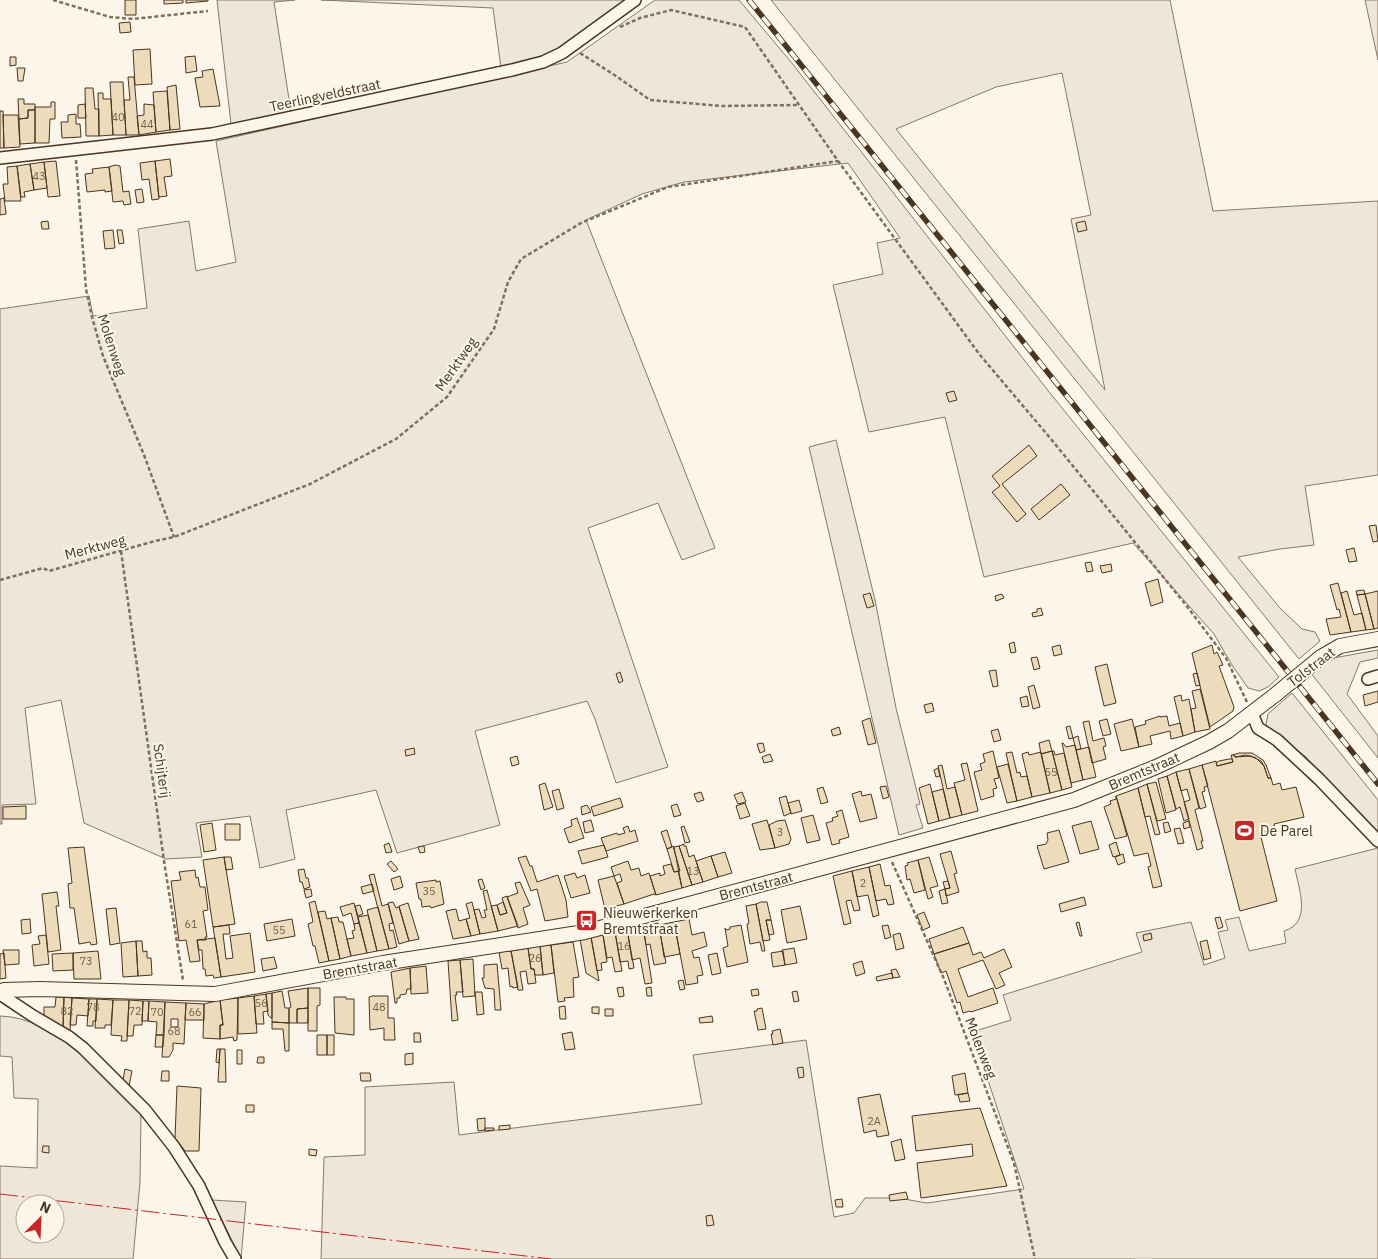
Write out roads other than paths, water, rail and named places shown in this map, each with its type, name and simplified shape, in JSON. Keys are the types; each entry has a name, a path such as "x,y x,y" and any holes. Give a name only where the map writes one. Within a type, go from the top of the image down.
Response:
{"street":[{"name":"Teerlingveldstraat","path":"0,158 212,134 512,70 543,62 562,53 635,0"},
{"name":"Tolstraat","path":"1275,695 1321,657 1340,646 1378,639"},
{"name":"Bremtstraat","path":"0,993 4,990 40,989 215,994 383,963 584,932 1074,800 1164,763 1209,742 1228,731 1275,695"},
{"path":"1252,713 1258,728 1277,740 1319,779 1378,841"},
{"path":"0,993 83,1048 145,1110 174,1147 199,1186 235,1259"}],"waterway":[{"path":"1137,1259 1150,1259"}],"railway":[{"path":"749,0 1378,784"}],"place":[{"name":"De Parel","path":"1244,831"},
{"name":"Nieuwerkerken Bremtstraat","path":"587,921"}]}
